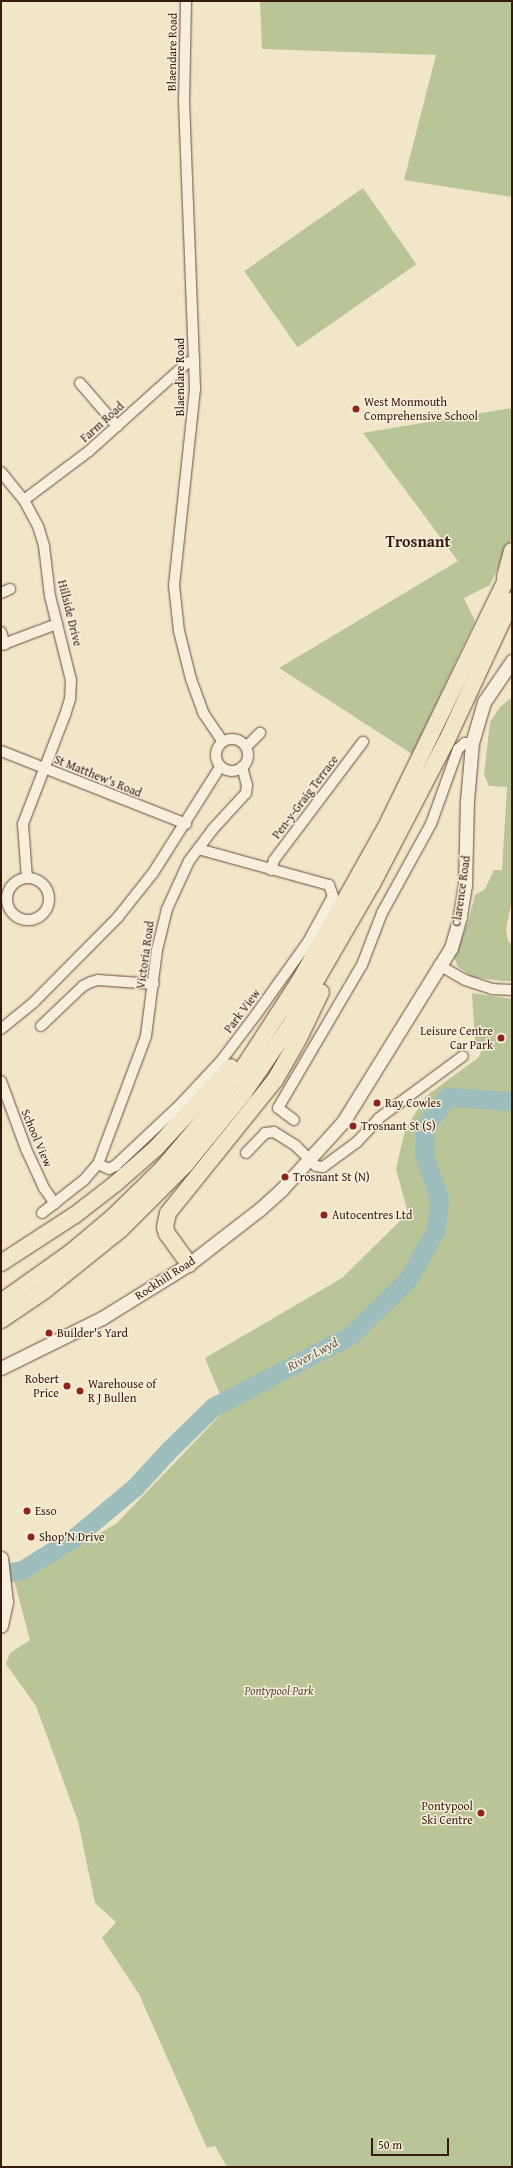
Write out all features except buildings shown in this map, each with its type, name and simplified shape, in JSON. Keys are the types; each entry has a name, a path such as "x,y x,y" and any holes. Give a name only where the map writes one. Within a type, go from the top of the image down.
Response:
{"main road":[{"path":"1,1302 70,1253 114,1216 163,1168 206,1117 280,1013 321,945 397,807 509,573 512,551"},
{"path":"1,1320 92,1255 120,1230 186,1164 243,1094 289,1027 327,965 425,784 512,600"},
{"path":"188,1264 166,1234 165,1227 168,1213 275,1080 298,1040 321,993 327,965"},
{"path":"1,1264 75,1216 156,1148 280,1013"}],"street":[{"name":"Blaendare Road","path":"186,1 184,101 194,360 194,414 178,541 174,585 175,612 197,697 204,714 222,741"},
{"name":"Farm Road","path":"24,500 89,451 186,363 194,360"},
{"path":"80,383 117,426"},
{"name":"Hillside Drive","path":"1,472 24,500 38,526 44,546 50,596 69,662 70,699 22,827 27,878"},
{"path":"1,632 3,645 57,624"},
{"name":"Clarence Road","path":"310,1160 357,1100 439,965 451,948 464,894 472,743 484,702 498,678 512,661"},
{"path":"220,767 231,771 242,767 247,758 246,747 260,732"},
{"path":"220,767 215,753 222,741 233,738 246,747"},
{"name":"Pen-y-Graig Terrace","path":"271,870 274,860 363,742"},
{"path":"294,1120 278,1108 362,965 382,913 432,824 458,749 465,743 472,743"},
{"name":"St Matthew's Road","path":"1,752 186,824"},
{"path":"1,1029 34,1002 118,917 153,873 186,824 220,767"},
{"name":"Victoria Road","path":"98,1164 146,1036 162,923 182,875 198,849 246,793 247,785 242,767"},
{"name":"Park View","path":"98,1164 109,1168 115,1166 179,1106 221,1061 308,942 334,896 333,889 329,885 198,849"},
{"path":"27,878 40,882 48,893 49,900 44,912 32,919 25,919 13,913 7,901 10,888 15,882 27,878"},
{"path":"439,965 465,980 492,989 512,990"},
{"path":"41,1026 83,986 91,982 98,980 154,984"},
{"path":"246,1153 265,1133 274,1132 296,1146 310,1160 323,1167 357,1142 379,1118 462,1056"},
{"name":"School View","path":"1,1081 26,1149 44,1188 55,1204"},
{"name":"Rockhill Road","path":"1,1368 102,1318 188,1264 260,1209 310,1160"},
{"path":"42,1213 84,1180 98,1164"},
{"path":"1,1558 5,1585 6,1610 1,1625"}],"green space":[{"path":"260,1 512,1 512,197 404,180 436,55 262,49"},
{"path":"363,188 416,264 298,347 244,271"},
{"path":"512,408 512,537 490,585 464,598 475,621 412,754 279,668 458,561 363,433"},
{"path":"510,699 512,701 512,900 506,929 508,941 512,944 512,981 502,981 473,977 458,967 454,957 468,922 475,895 485,889 494,870 502,870 507,787 489,786 484,775 490,722 500,707"},
{"name":"Pontypool Park","path":"472,993 512,999 512,2167 227,2167 215,2146 207,2148 139,1994 102,1938 116,1922 95,1903 78,1821 36,1706 6,1664 10,1653 30,1640 14,1580 116,1524 226,1409 205,1358 342,1278 408,1213 396,1169 405,1130 425,1097 479,1057 482,1048 475,1043"}],"waterway":[{"name":"River Lwyd","path":"1,1574 22,1570 75,1537 135,1487 168,1451 213,1407 351,1335 409,1278 436,1229 439,1198 424,1154 425,1126 448,1097 512,1101"}],"place":[{"name":"West Monmouth Comprehensive School","path":"356,409"},
{"name":"Leisure Centre Car Park","path":"501,1038"},
{"name":"Ray Cowles","path":"377,1103"},
{"name":"Trosnant St (S)","path":"353,1126"},
{"name":"Trosnant St (N)","path":"285,1177"},
{"name":"Autocentres Ltd","path":"324,1215"},
{"name":"Builder's Yard","path":"49,1333"},
{"name":"Robert Price","path":"67,1386"},
{"name":"Warehouse of R J Bullen","path":"80,1391"},
{"name":"Esso","path":"27,1511"},
{"name":"Shop'N Drive","path":"31,1537"},
{"name":"Pontypool Ski Centre","path":"481,1813"}],"district":[{"name":"Trosnant","path":"418,541"}]}
